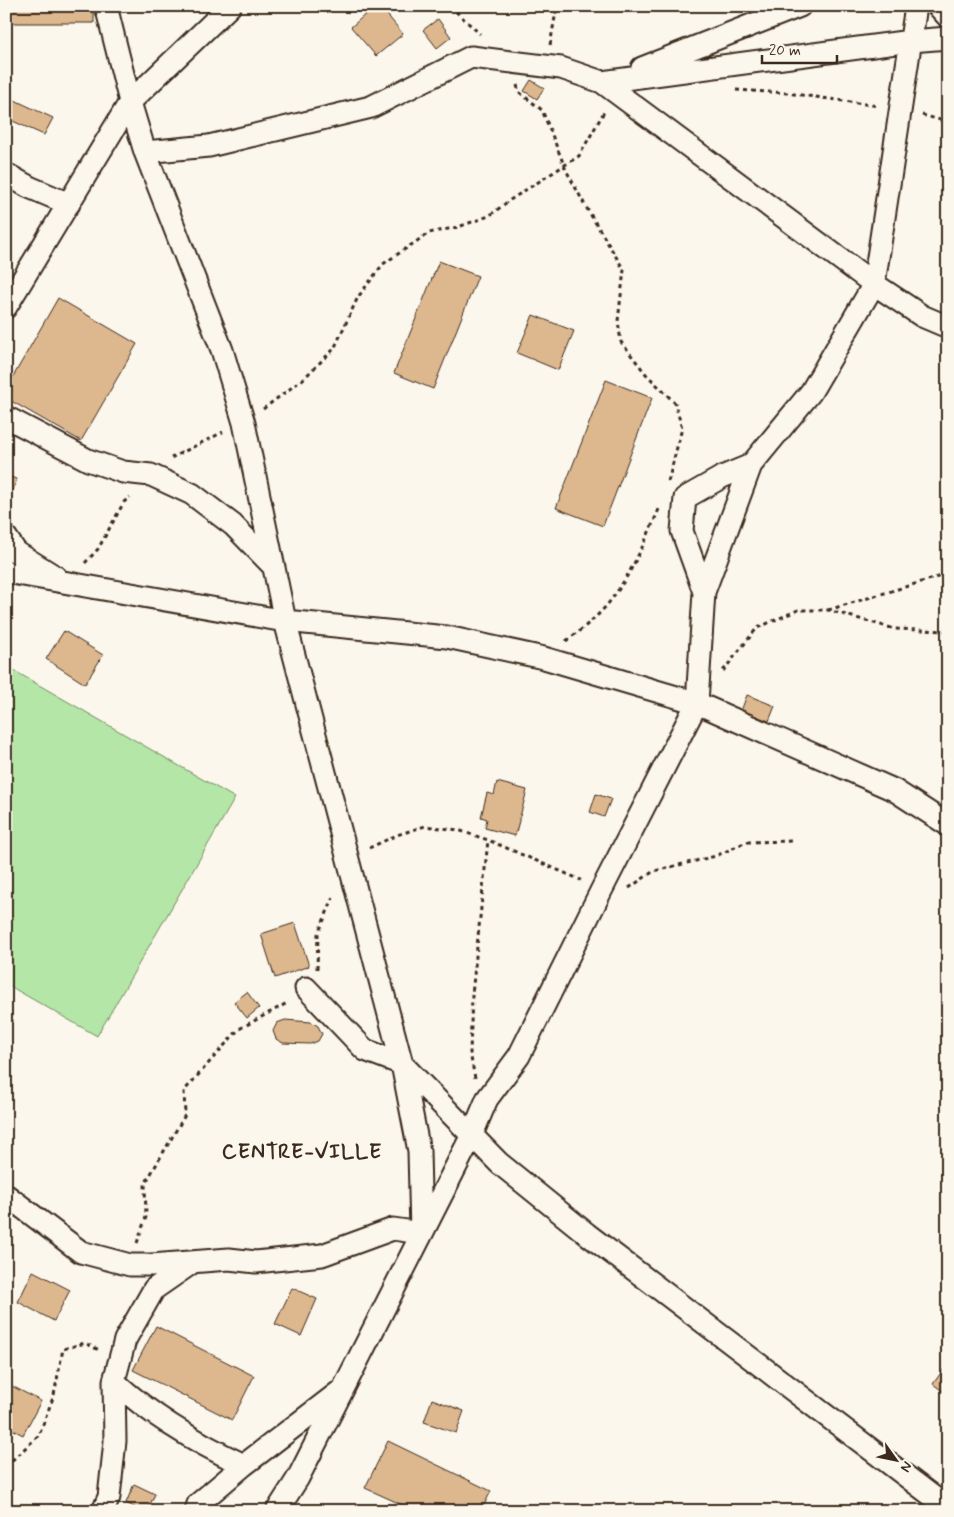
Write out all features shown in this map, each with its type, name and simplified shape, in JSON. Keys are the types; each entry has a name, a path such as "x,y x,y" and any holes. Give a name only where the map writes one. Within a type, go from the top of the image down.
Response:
{"street":[{"path":"106,6 130,102 145,152 222,350 244,423 286,621 402,1064 419,1152 422,1233"},
{"path":"6,308 130,102 230,6"},
{"path":"609,85 800,6"},
{"path":"277,1511 298,1478 344,1388 471,1136 486,1099 519,1056 600,891 697,703 704,592 751,465 812,392 874,284 916,6"},
{"path":"938,6 948,17"},
{"path":"609,85 911,41 948,38"},
{"path":"145,152 209,146 371,107 471,57 561,68 609,85 874,284 922,316 948,327"},
{"path":"6,174 29,187 69,204"},
{"path":"6,417 88,460 123,472 151,476 192,494 232,525 274,567"},
{"path":"704,592 682,531 685,498 722,477 751,465"},
{"path":"6,537 16,552 65,582"},
{"path":"6,572 286,621 447,636 544,658 697,703 894,790 948,825"},
{"path":"306,988 365,1050 402,1064 499,1164 587,1234 948,1508"},
{"path":"6,1195 81,1252 130,1265 229,1259 256,1262 322,1255 393,1229 422,1233"},
{"path":"103,1511 109,1497 115,1441 114,1381 125,1340 154,1289 193,1262"},
{"path":"114,1381 132,1398 167,1423 205,1447 244,1465"},
{"path":"196,1511 198,1504 244,1465 344,1388"}],"path":[{"path":"546,66 557,6"},
{"path":"508,62 519,92 542,110 564,165 586,207 624,270 618,321 621,342 646,374 675,403 682,428 666,489"},
{"path":"65,582 98,550 124,502 164,462 201,442 244,423 303,379 334,349 358,297 383,264 429,233 458,227 489,216 579,156 594,132 609,85"},
{"path":"728,89 787,93 900,110 948,122"},
{"path":"544,658 589,623 607,604 626,577 661,506"},
{"path":"828,610 948,574"},
{"path":"721,673 757,628 798,610 828,610 895,629 948,631"},
{"path":"481,1112 470,1052 472,994 488,840"},
{"path":"6,1466 39,1435 54,1395 62,1349 85,1343 120,1360"}],"green space":[{"path":"6,666 235,798 97,1036 6,984"}],"building":[{"path":"6,6 94,6 94,23 6,23"},
{"path":"375,6 380,6 403,34 376,56 351,27"},
{"path":"438,19 451,37 437,48 423,30"},
{"path":"531,80 544,88 537,99 524,91"},
{"path":"6,96 53,118 44,135 6,118"},
{"path":"439,261 478,276 433,389 394,373"},
{"path":"58,298 137,344 81,441 6,398 6,389"},
{"path":"533,315 574,331 558,370 517,353"},
{"path":"606,380 652,398 603,526 556,508"},
{"path":"6,476 17,479 13,490 6,488"},
{"path":"64,631 103,655 85,684 46,659"},
{"path":"747,695 775,706 769,721 741,711"},
{"path":"497,782 527,790 515,836 485,828 487,819 481,817 487,793 494,795"},
{"path":"596,794 611,799 604,817 590,812"},
{"path":"295,923 309,966 275,978 261,934"},
{"path":"247,992 259,1008 247,1018 234,1002"},
{"path":"285,1020 311,1022 318,1026 322,1034 318,1041 310,1044 283,1043 276,1039 273,1031 277,1023"},
{"path":"33,1271 70,1290 54,1321 18,1302"},
{"path":"292,1288 317,1299 301,1336 275,1324"},
{"path":"156,1326 254,1376 232,1420 133,1370"},
{"path":"948,1363 948,1395 933,1384"},
{"path":"6,1383 41,1401 23,1435 6,1426"},
{"path":"432,1399 464,1411 456,1433 424,1422"},
{"path":"388,1441 491,1491 481,1511 416,1511 365,1488"},
{"path":"134,1484 155,1494 147,1511 142,1511 126,1503"}],"district":[{"name":"CENTRE-VILLE","path":"302,1152"}]}
